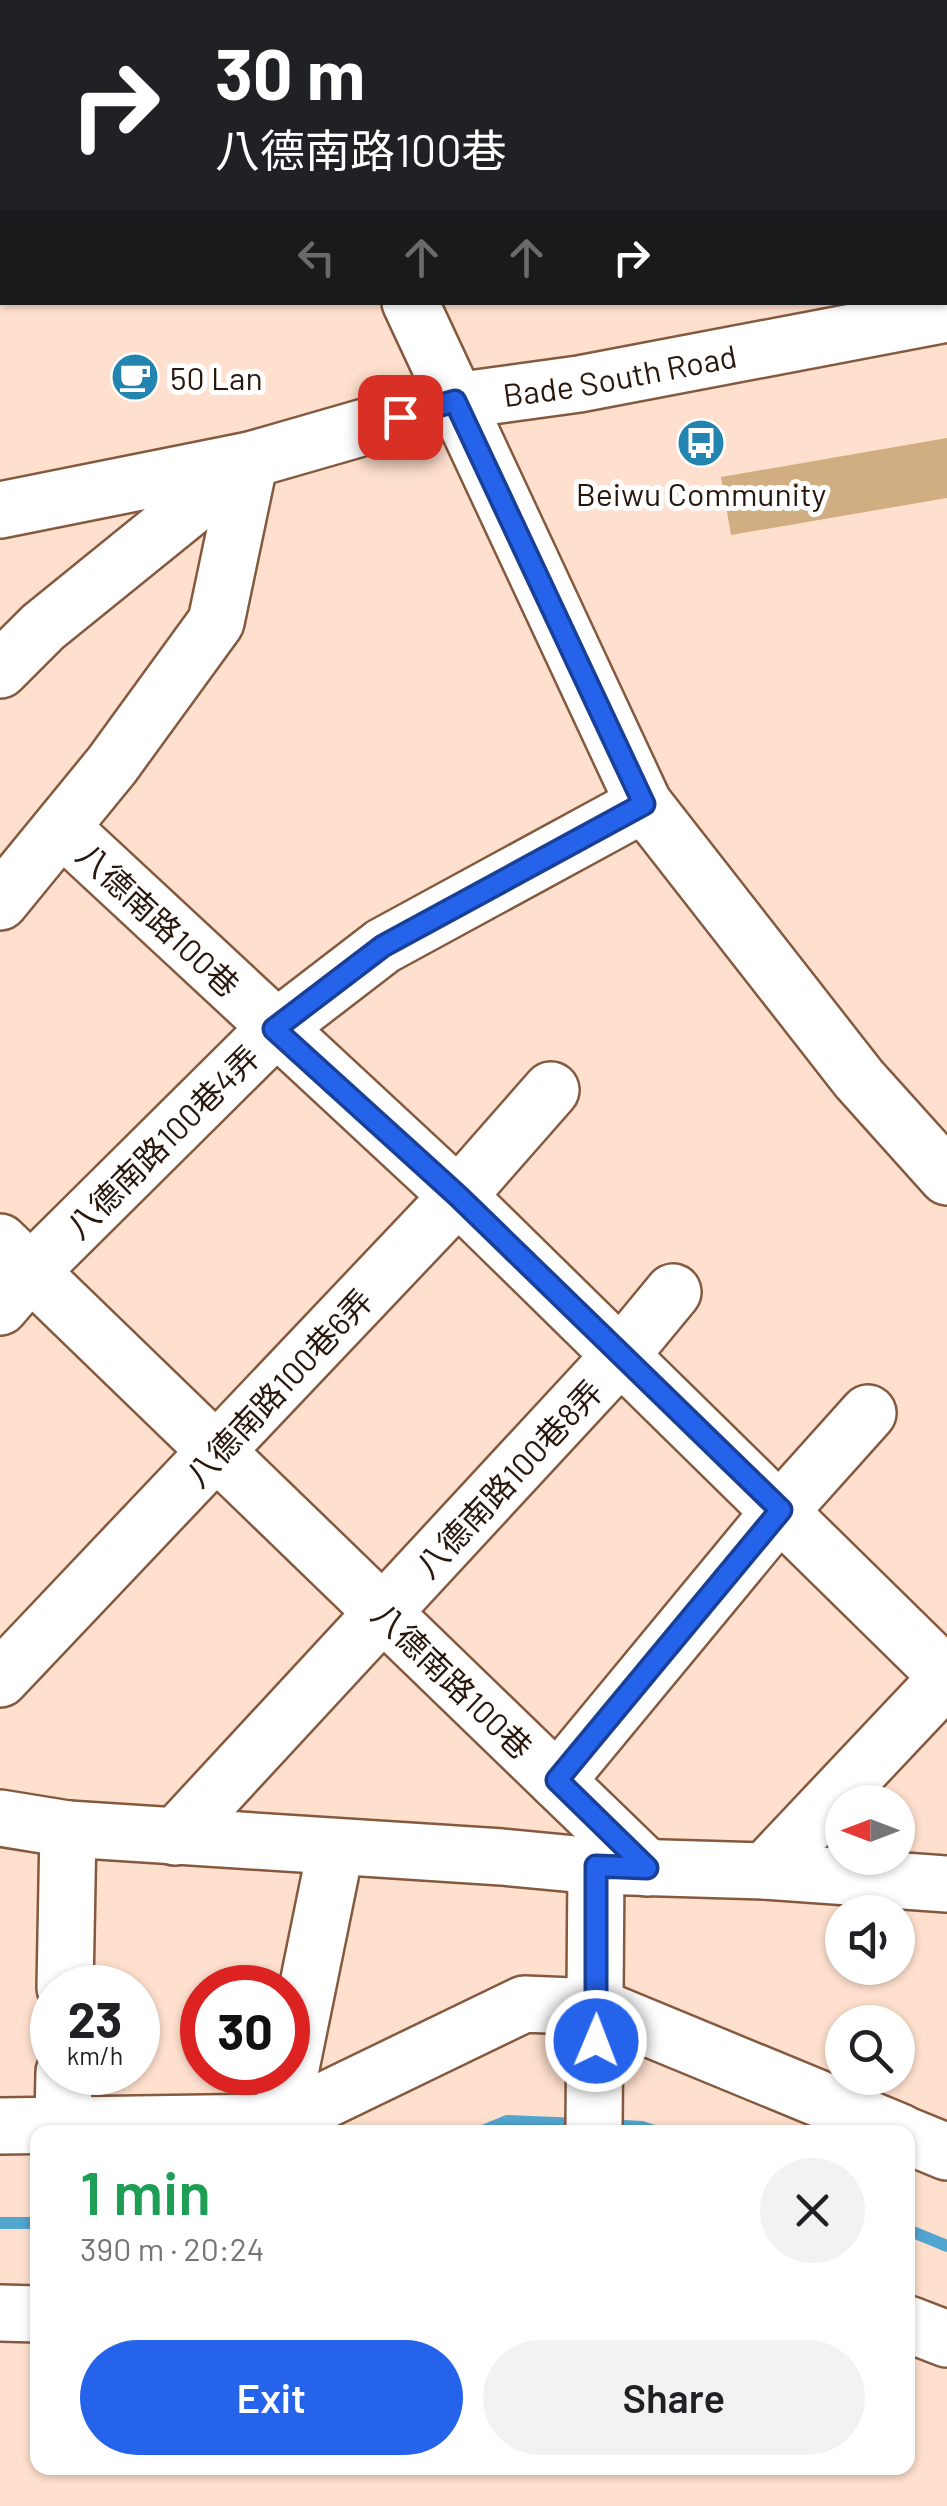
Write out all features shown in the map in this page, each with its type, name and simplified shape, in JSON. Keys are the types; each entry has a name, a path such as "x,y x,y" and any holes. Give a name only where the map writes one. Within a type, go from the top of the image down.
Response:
{"street":[{"path":"411,305 644,804 859,1079 947,1177"},
{"name":"Bade South Road","path":"0,510 250,460 455,401 579,384 947,314"},
{"path":"0,670 43,628 250,460"},
{"path":"0,902 62,828 216,622 250,460"},
{"name":"八德南路100巷4弄","path":"10,1274 274,1029 383,946 644,804"},
{"name":"八德南路100巷","path":"62,828 458,1196 947,1677"},
{"name":"八德南路100巷6弄","path":"0,1679 458,1196 552,1090"},
{"name":"八德南路100巷","path":"10,1274 217,1452 557,1780 622,1867"},
{"name":"八德南路100巷8弄","path":"174,1836 621,1355 673,1292"},
{"path":"557,1780 781,1510 868,1413"},
{"path":"765,1871 947,1677"},
{"path":"0,1818 68,1829 622,1867 765,1871 947,1884"},
{"path":"66,1965 68,1829"},
{"path":"280,2122 336,1847"},
{"path":"594,2125 596,2030 622,1867"},
{"path":"0,2126 64,2098 280,2122 524,2004 879,2125"},
{"path":"915,2139 947,2152"},
{"path":"0,2313 30,2314"},
{"path":"915,2327 947,2339"}],"building":[{"path":"947,438 947,498 731,535 721,477"}],"waterway":[{"path":"497,2125 507,2121 580,2124"},
{"path":"0,2223 30,2223"},
{"path":"915,2233 947,2246"}],"place":[{"name":"50 Lan","path":"135,377"},
{"name":"Beiwu Community","path":"701,443"}],"route":[{"path":"400,417 455,401 644,804 383,946 274,1029 458,1196 781,1510 557,1780 647,1868 596,1866 596,2041"}]}
